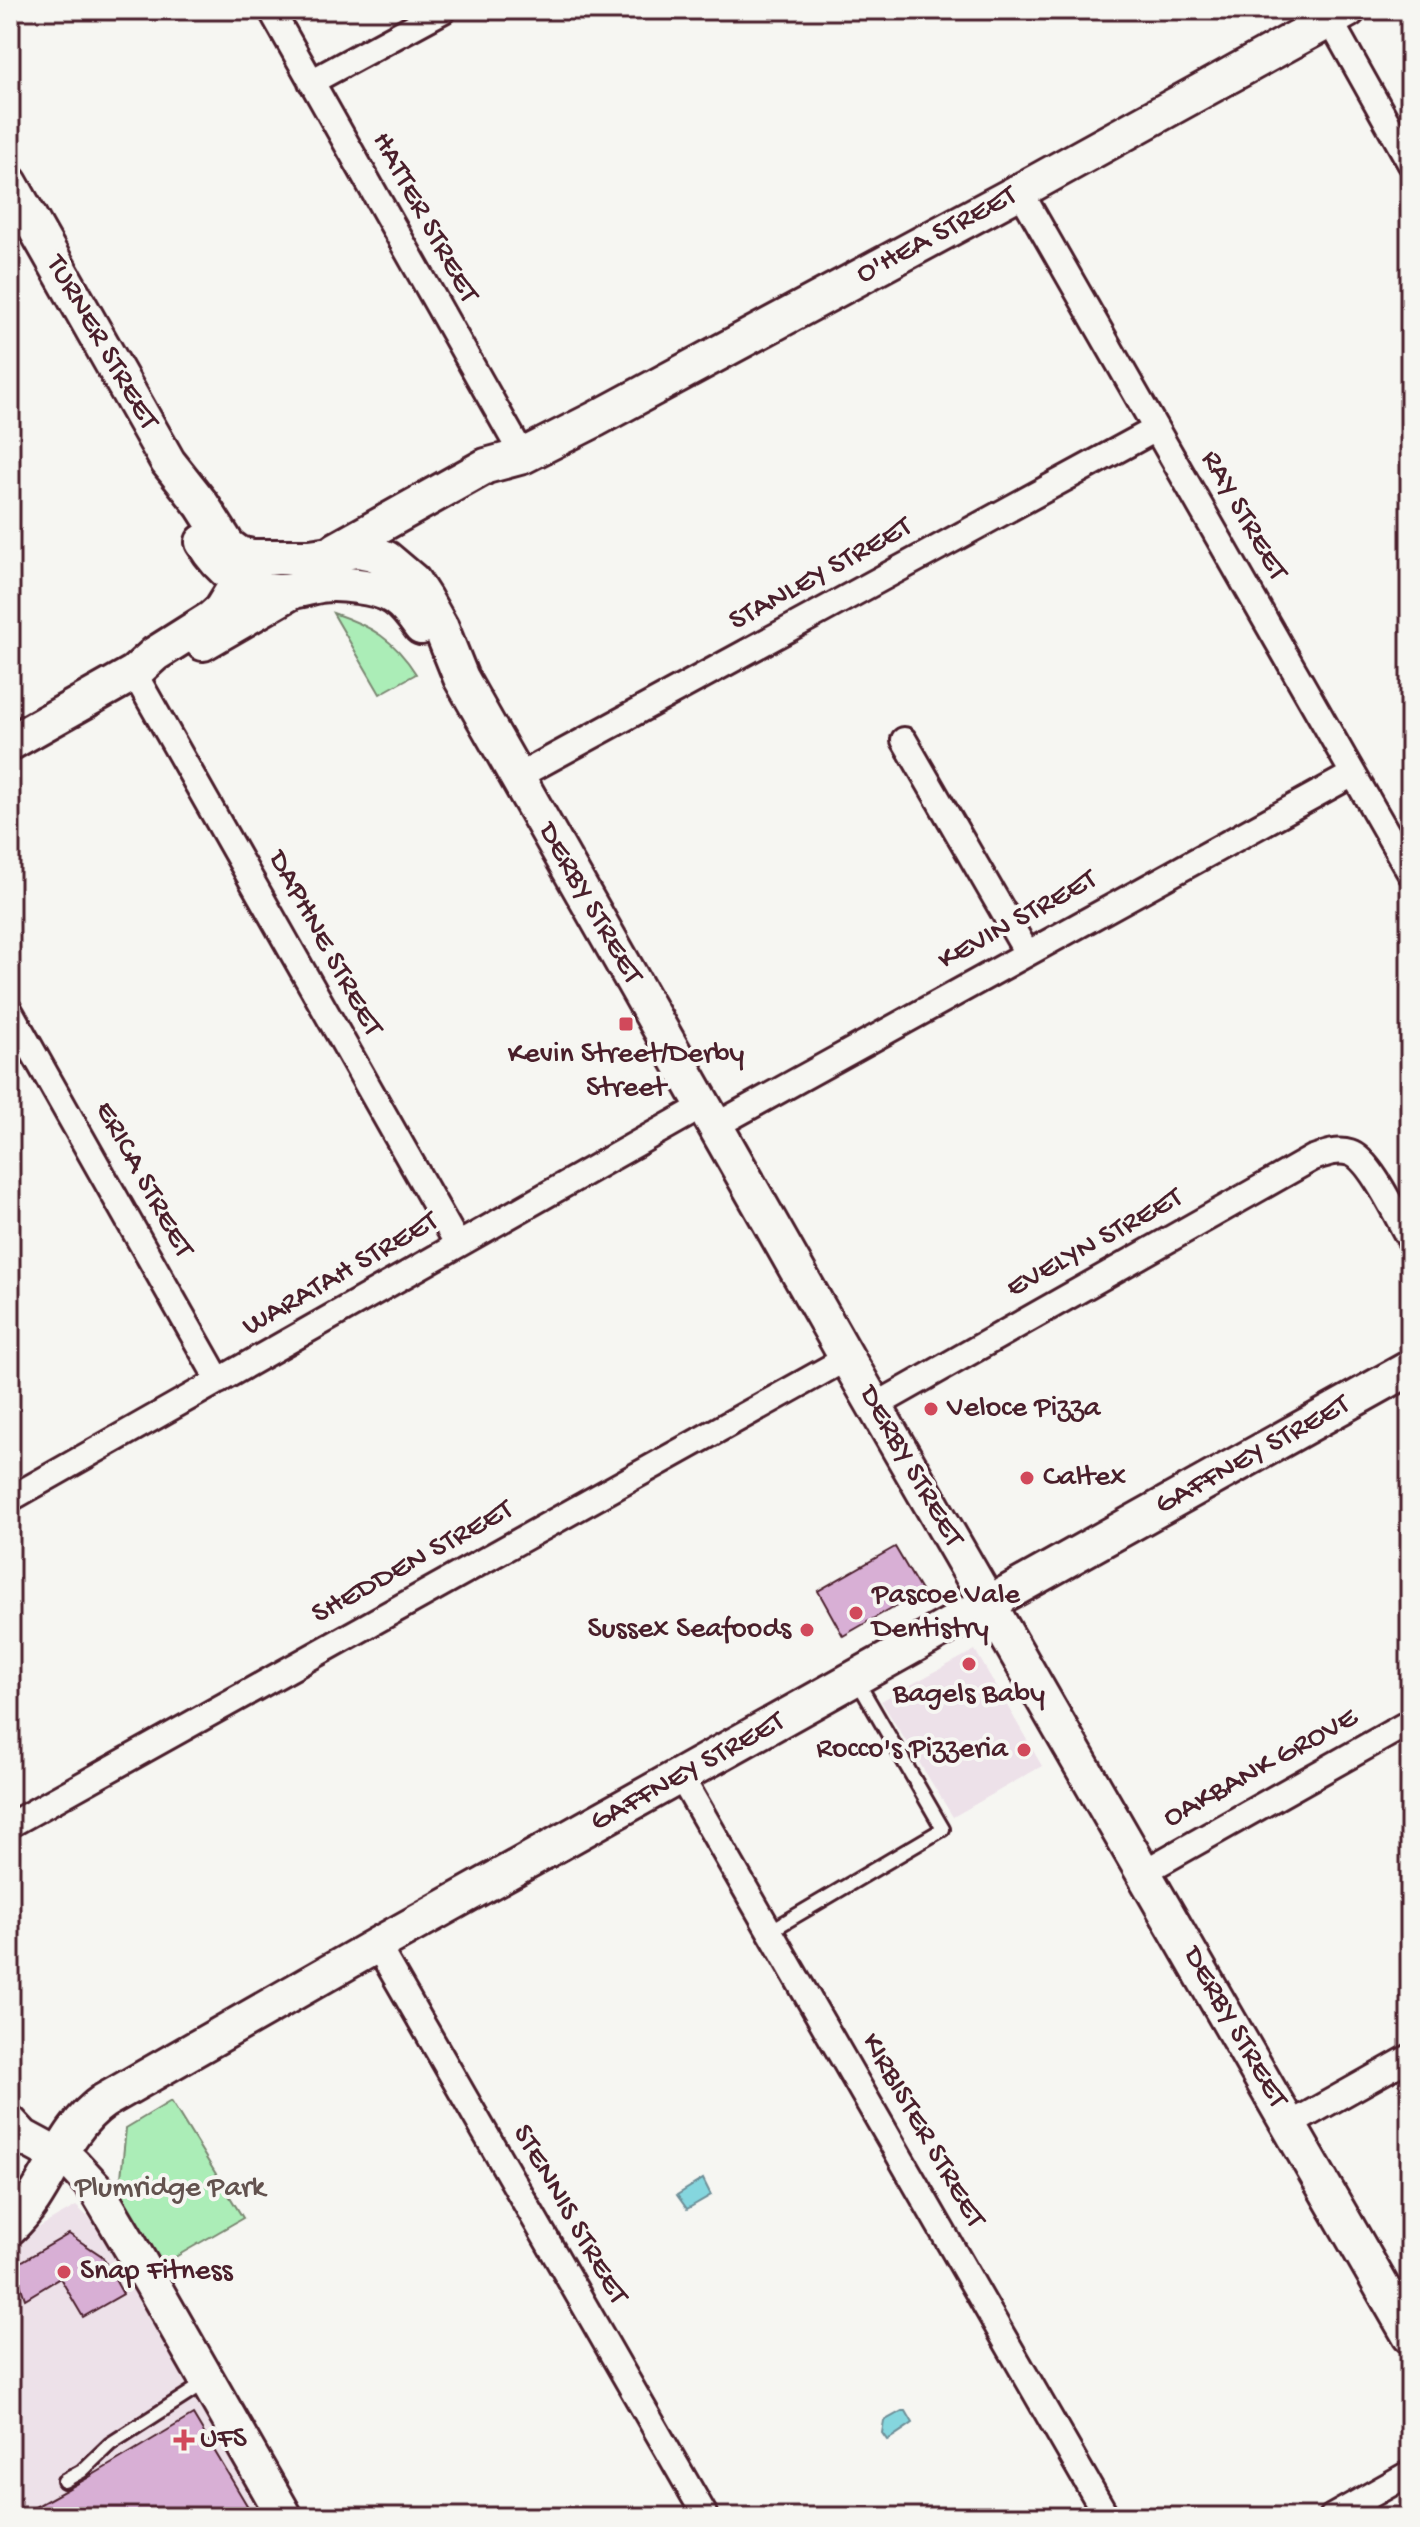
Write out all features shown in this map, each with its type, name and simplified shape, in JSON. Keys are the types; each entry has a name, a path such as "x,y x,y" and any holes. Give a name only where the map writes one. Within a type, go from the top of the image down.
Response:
{"street":[{"name":"HATTER STREET","path":"271,10 523,456"},
{"path":"311,82 444,10"},
{"path":"1339,15 1410,163"},
{"name":"O'HEA STREET","path":"332,568 486,466 523,456 1020,191 1339,15"},
{"name":"TURNER STREET","path":"10,183 168,462 202,505 228,546 239,554 252,557 310,557 332,568"},
{"name":"RAY STREET","path":"1020,191 1410,873"},
{"name":"STANLEY STREET","path":"517,777 1156,429"},
{"name":"O'HEA STREET","path":"332,568 361,581 372,576 418,523 495,481 523,456"},
{"name":"TURNER STREET","path":"168,462 186,515 210,554 226,572 239,581 274,593 291,592"},
{"path":"10,743 134,673 155,654 221,610 253,565 276,556"},
{"name":"DERBY STREET","path":"387,559 413,581 424,598 441,628 461,678 709,1116 1410,2336"},
{"name":"DERBY STREET","path":"291,592 332,568 389,593 400,600 461,678"},
{"path":"134,673 161,667 291,592"},
{"name":"DAPHNE STREET","path":"134,673 458,1245"},
{"path":"904,740 1027,953"},
{"name":"KEVIN STREET","path":"709,1116 1027,953 1353,774"},
{"name":"ERICA STREET","path":"10,1011 219,1381"},
{"name":"WARATAH STREET","path":"10,1499 458,1245 709,1116"},
{"name":"EVELYN STREET","path":"875,1406 1313,1158 1335,1151 1352,1153 1360,1159 1410,1240"},
{"name":"SHEDDEN STREET","path":"10,1825 847,1358"},
{"name":"GAFFNEY STREET","path":"10,2227 30,2207 81,2123 99,2104 377,1945 1410,1368"},
{"name":"OAKBANK GROVE","path":"1144,1872 1410,1722"},
{"name":"KIRBISTER STREET","path":"681,1777 1107,2517"},
{"name":"STENNIS STREET","path":"377,1945 706,2517"},
{"path":"1289,2125 1410,2057"},
{"path":"10,2123 23,2137 73,2164 97,2190 285,2517"},
{"path":"1332,2517 1410,2473"}],"lane":[{"path":"770,1931 943,1829 856,1679"},
{"path":"64,2481 82,2471 110,2444 207,2381"}],"shaded area":[{"path":"975,1650 1042,1766 953,1817 881,1701"},
{"path":"76,2206 120,2246 273,2517 10,2517 10,2244"}],"green space":[{"path":"333,613 380,635 399,652 416,674 380,694"},
{"name":"Plumridge Park","path":"171,2101 243,2218 163,2264 119,2197 126,2128"}],"water":[{"path":"703,2179 711,2195 687,2209 677,2195"},
{"path":"906,2411 913,2423 887,2440 882,2433 884,2421"}],"building":[{"name":"Pascoe Vale Dentistry","path":"895,1547 921,1591 843,1636 818,1591"},
{"name":"Snap Fitness","path":"69,2234 102,2256 123,2294 83,2317 60,2278 25,2299 14,2266"},
{"path":"193,2415 254,2517 17,2517 86,2479"}],"place":[{"name":"Kevin Street/Derby Street","path":"626,1024"},
{"name":"Veloce Pizza","path":"931,1409"},
{"name":"Caltex","path":"1027,1478"},
{"name":"Pascoe Vale Dentistry","path":"856,1613"},
{"name":"Sussex Seafoods","path":"807,1630"},
{"name":"Bagels Baby","path":"969,1664"},
{"name":"Rocco's Pizzeria","path":"1024,1750"},
{"name":"Snap Fitness","path":"64,2272"},
{"name":"UFS","path":"184,2440"}]}
